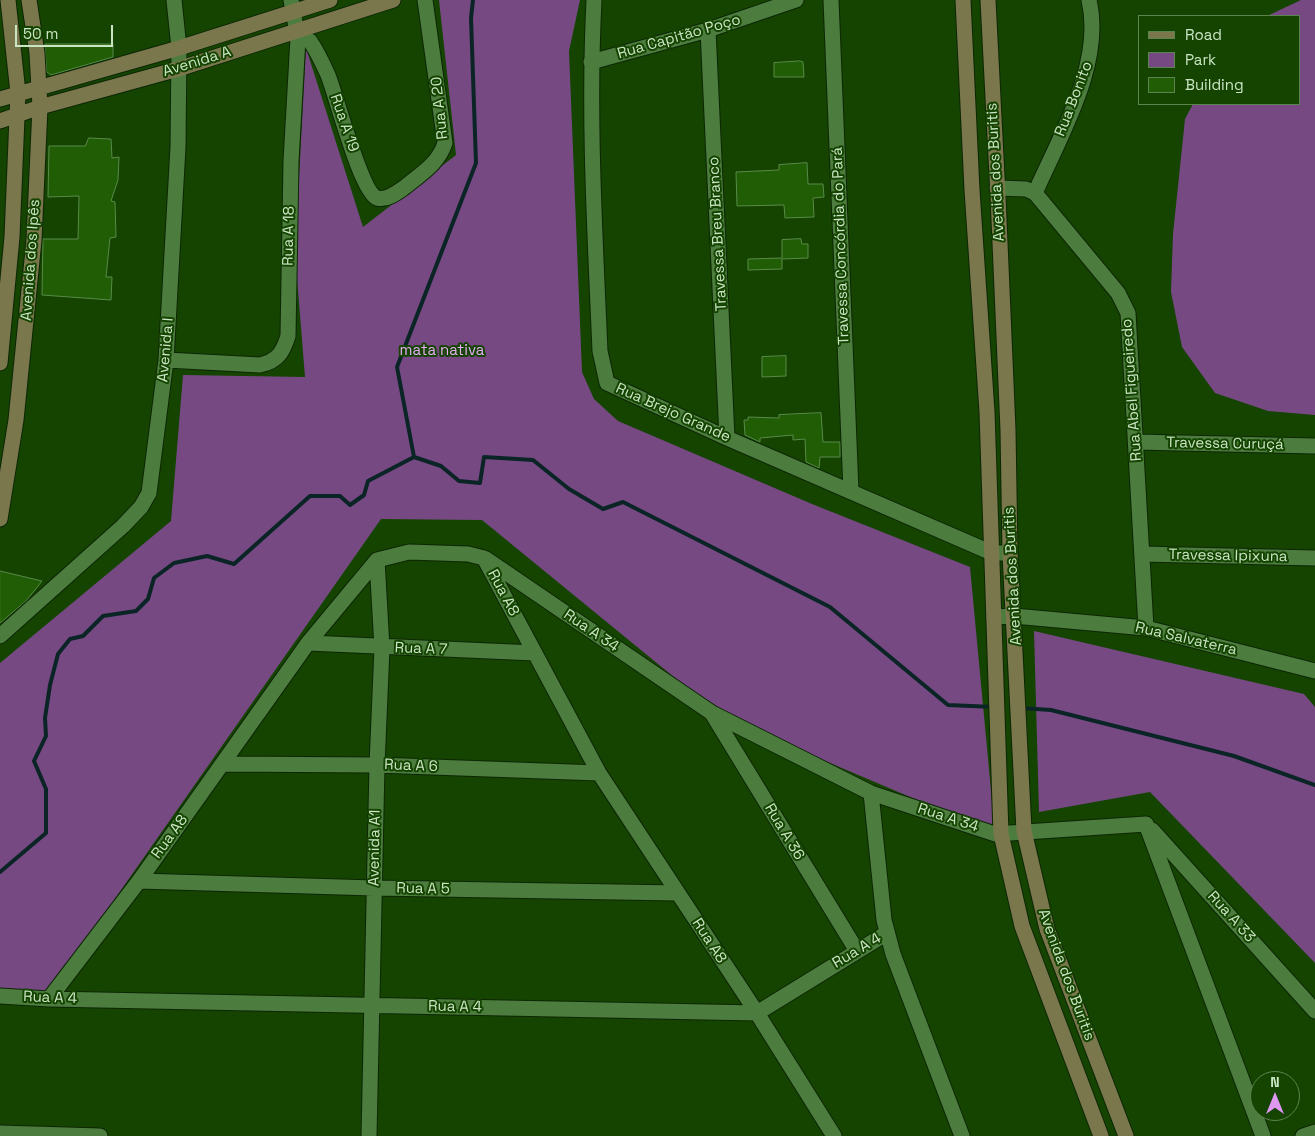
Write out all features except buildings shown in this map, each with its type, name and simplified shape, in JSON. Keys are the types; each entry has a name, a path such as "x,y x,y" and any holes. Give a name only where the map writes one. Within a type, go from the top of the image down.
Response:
{"main road":[{"name":"Avenida dos Ipês","path":"0,364 12,237 18,93 8,0"},
{"name":"Avenida dos Ipês","path":"0,519 10,463 28,311 40,107 37,53 29,0"},
{"name":"Avenida A","path":"0,99 179,48 291,6 330,0"},
{"name":"Avenida A","path":"0,121 40,107 297,34 393,0"},
{"name":"Avenida dos Buritis","path":"963,0 972,190 987,412 1001,834 1022,926 1101,1136"},
{"name":"Avenida dos Buritis","path":"988,0 1008,430 1010,553 1024,831 1047,929 1126,1136"}],"street":[{"name":"Avenida I","path":"0,636 141,507 149,493 166,360 178,147 179,48 174,0"},
{"name":"Rua A 20","path":"395,194 437,162 445,143 425,0"},
{"name":"Rua Brejo Grande","path":"594,0 591,62 591,154 600,351 607,383 727,438 992,553 1010,553"},
{"name":"Rua Capitão Poço","path":"591,62 708,30 796,0"},
{"name":"Travessa Concórdia do Pará","path":"831,0 851,491"},
{"name":"Rua Bonito","path":"1035,193 1086,70 1094,38 1089,0"},
{"name":"Rua A 18","path":"166,360 260,364 271,362 284,350 288,336 290,161 297,34 291,6"},
{"name":"Travessa Breu Branco","path":"708,30 727,438"},
{"name":"Rua A 19","path":"297,34 310,42 327,75 362,176 370,192 378,198 387,198 395,194"},
{"path":"997,188 1026,189 1035,193"},
{"name":"Rua Abel Figueiredo","path":"1035,193 1118,293 1128,313 1146,628"},
{"name":"Travessa Curuçá","path":"1136,442 1315,446"},
{"name":"Rua A8","path":"49,998 139,881 308,643 377,560 409,552 468,554 484,558 599,773 757,1013 834,1136"},
{"name":"Travessa Ipixuna","path":"1142,554 1315,558"},
{"name":"Rua A 34","path":"484,558 712,713 871,792 1001,834 1146,824"},
{"name":"Avenida A1","path":"369,1136 374,1006 377,764 382,648 377,560"},
{"name":"Rua Salvaterra","path":"994,617 1014,616 1146,628 1315,671"},
{"name":"Rua A 7","path":"308,643 382,648 534,653"},
{"name":"Rua A 36","path":"712,713 857,951"},
{"name":"Rua A 6","path":"222,764 377,764 599,773"},
{"path":"871,792 884,920 887,933 962,1136"},
{"path":"1146,824 1263,1136"},
{"name":"Rua A 33","path":"1146,824 1315,1011"},
{"name":"Rua A 5","path":"139,881 374,888 678,892"},
{"name":"Rua A 4","path":"0,996 374,1006 757,1013 887,933"},
{"path":"0,1132 100,1136"},
{"path":"1303,1136 1315,1132"}],"green space":[{"name":"mata nativa","path":"439,0 580,0 569,51 582,372 594,399 618,421 812,504 970,567 995,833 724,718 482,520 381,519 46,997 0,995 0,663 171,521 183,375 305,377 295,253 306,48 363,227 456,155"},
{"path":"1301,0 1315,0 1315,415 1268,411 1215,393 1182,347 1171,292 1173,234 1185,119 1192,105 1300,105 1300,15 1269,15"},
{"path":"1034,631 1304,694 1315,707 1315,963 1150,792 1039,812"}],"waterway":[{"path":"414,457 397,367 476,163 471,18 473,0"},
{"path":"0,872 46,833 46,789 34,761 46,736 45,718 50,685 58,654 70,639 83,636 103,616 136,611 148,599 154,578 174,563 207,556 234,564 310,496 340,496 350,505 364,495 368,481 414,457 441,466 459,481 480,483 484,457 533,460 569,489 603,509 623,502 830,607 948,705 994,707"},
{"path":"1021,708 1051,710 1234,756 1315,785"}]}
